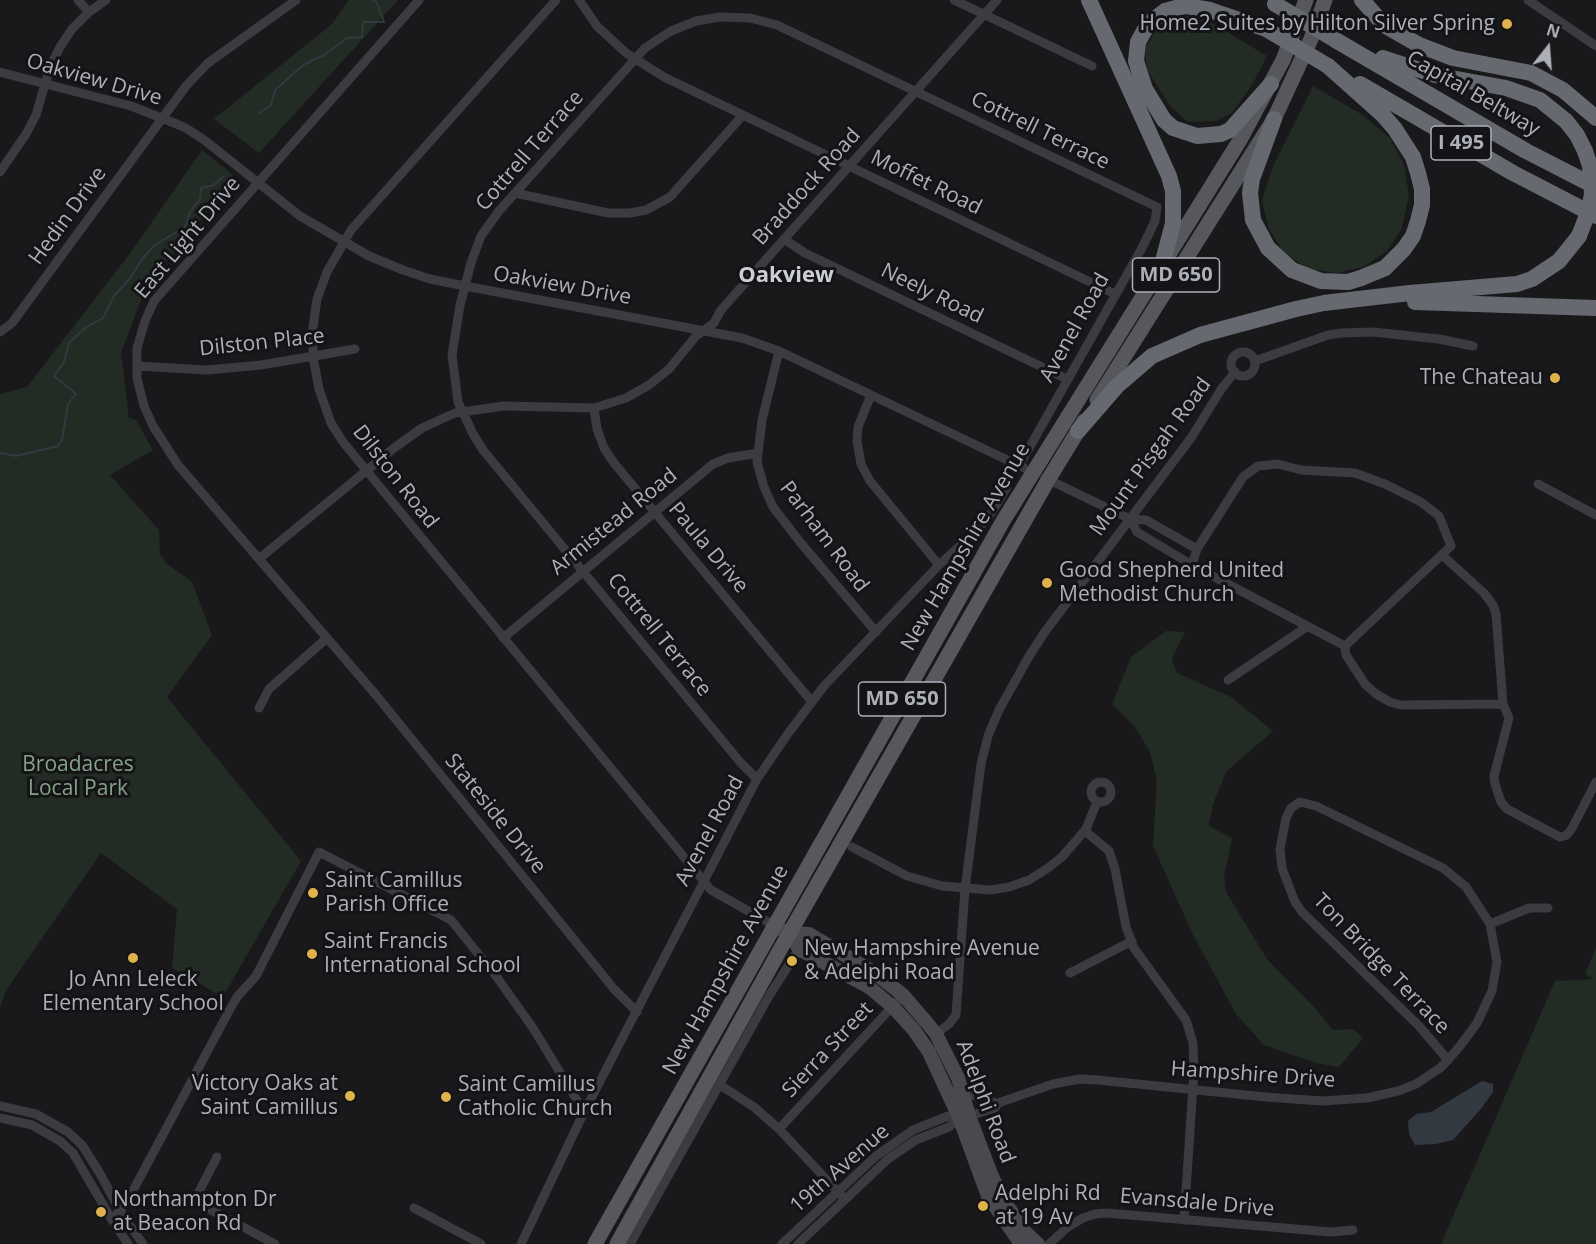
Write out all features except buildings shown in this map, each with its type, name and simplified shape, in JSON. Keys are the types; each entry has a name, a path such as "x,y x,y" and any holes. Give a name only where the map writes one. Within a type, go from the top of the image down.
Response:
{"highway":[{"path":"1089,0 1169,176 1173,191 1173,223 1162,265"},
{"name":"I 495","path":"1216,0 1513,173 1596,216"},
{"path":"1362,0 1384,25 1419,45 1461,60 1531,72 1563,90 1596,118"},
{"name":"Capital Beltway","path":"1271,1 1526,151 1596,187"},
{"path":"1266,29 1210,10 1187,6 1176,8 1165,11 1148,24 1138,42 1136,61 1145,89 1164,120 1173,128 1197,136 1221,134 1230,130 1271,84"},
{"path":"1078,431 1117,386 1152,356 1200,335 1324,303 1517,284 1532,279 1559,261 1579,236 1589,210 1592,194 1590,166 1577,135 1566,121 1540,100 1506,88 1418,71 1337,41"},
{"path":"1274,118 1252,179 1250,193 1253,220 1268,248 1292,270 1321,281 1348,282 1385,267 1404,249 1413,236 1422,205 1422,189 1418,173 1413,157 1395,129 1383,115 1328,66"},
{"path":"1324,303 1410,302 1596,308"}],"main road":[{"name":"New Hampshire Avenue","path":"595,1244 966,586 1025,469 1162,265 1240,141 1287,50 1306,0"},
{"name":"New Hampshire Avenue","path":"617,1244 790,933 1048,480 1274,118 1311,39 1325,0"},
{"name":"Adelphi Road","path":"775,926 790,933 810,935 875,973 903,995 936,1034 961,1087 964,1117 988,1196 1021,1244"},
{"path":"790,933 799,949"},
{"name":"Adelphi Road","path":"799,949 869,987 906,1019 929,1052 964,1117 1004,1201 1025,1232 1038,1244"}],"street":[{"path":"78,0 89,12"},
{"name":"Hedin Drive","path":"0,332 12,323 186,86 208,63 296,0"},
{"name":"East Light Drive","path":"327,638 178,465 153,426 144,406 137,378 137,348 154,301 419,0"},
{"name":"Dilston Road","path":"556,0 363,215 344,242 327,272 317,299 313,327 314,357 319,389 331,423 365,471 711,890 775,926"},
{"name":"Moffet Road","path":"579,0 597,26 626,53 664,77 1115,294"},
{"path":"954,0 1092,66"},
{"name":"Braddock Road","path":"260,558 365,471 422,428 455,413 504,406 594,408 626,398 649,385 669,369 696,336 714,323 721,310 997,0"},
{"path":"1528,0 1596,46"},
{"path":"0,172 36,115 45,83 60,47 72,29 99,2"},
{"name":"Cottrell Terrace","path":"757,779 740,762 483,450 473,434 455,386 452,355 465,286 481,236 499,212 645,48 671,31 696,21 720,17 750,18 777,25 1157,207"},
{"name":"Oakview Drive","path":"0,72 131,106 184,127 203,139 300,216 369,256 403,270 430,279 742,338 779,351 1130,519"},
{"path":"515,194 608,213 646,210 670,197 742,115"},
{"name":"Avenel Road","path":"1025,469 1066,379 1142,248 1155,221 1157,207"},
{"name":"Neely Road","path":"784,239 805,253 1066,379"},
{"path":"1255,361 1328,335 1341,333 1373,332 1440,339 1473,346"},
{"name":"Dilston Place","path":"137,366 207,370 261,365 355,349"},
{"name":"Parham Road","path":"779,351 762,420 757,462 764,487 773,507 800,542 876,632"},
{"path":"1245,352 1253,357 1255,365 1251,373 1243,376 1235,372 1232,361 1237,354 1245,352"},
{"name":"Mount Pisgah Road","path":"936,1034 956,1015 965,889 981,764 987,736 999,710 1044,633 1191,438 1235,372"},
{"path":"871,395 858,427 857,441 861,464 870,481 939,565"},
{"name":"Paula Drive","path":"594,408 597,429 604,448 614,463 812,702"},
{"name":"Armistead Road","path":"503,638 713,465 728,458 758,453"},
{"path":"1192,565 1197,549 1243,477 1258,465 1278,464 1301,470 1355,473 1385,484 1421,502 1439,516 1451,546 1345,646"},
{"path":"1538,484 1596,515"},
{"name":"Avenel Road","path":"521,1244 584,1112 757,779 824,686 992,512 1007,487"},
{"path":"1130,519 1146,520 1197,549"},
{"path":"1130,519 1137,532 1192,565 1345,646"},
{"path":"1442,555 1484,593 1493,605 1499,631 1503,704 1509,718 1494,776 1497,794 1508,809 1560,837 1567,835 1572,828 1596,782"},
{"path":"1228,680 1308,626"},
{"path":"259,708 269,689 327,638"},
{"name":"Stateside Drive","path":"327,638 384,704 614,989 637,1012"},
{"path":"1345,646 1346,655 1365,684 1390,702 1401,705 1503,704"},
{"path":"852,847 907,876 942,886 990,890 1009,887 1029,880 1062,857 1084,831 1098,802"},
{"name":"Hampshire Drive","path":"964,1117 995,1108 998,1103 1053,1084 1080,1079 1322,1101 1367,1098 1398,1091 1431,1075 1448,1060 1478,1023 1492,991 1497,962 1490,924 1466,887 1443,868 1308,803 1300,802 1291,808 1282,834 1281,857"},
{"path":"1084,831 1109,851 1113,859 1126,927 1132,941 1148,969 1186,1020 1192,1043 1194,1056 1184,1220"},
{"path":"111,1220 128,1200 187,1086 237,997 256,976 319,852 451,920 533,1028 584,1112"},
{"name":"Ton Bridge Terrace","path":"1281,857 1289,890 1302,912 1390,996 1448,1060"},
{"path":"1490,924 1529,908 1548,908"},
{"path":"1070,973 1132,941"},
{"path":"630,1244 799,949"},
{"name":"Sierra Street","path":"779,1129 903,995"},
{"path":"720,1085 754,1107 779,1129 841,1195"},
{"path":"961,1087 983,1101 998,1103"},
{"path":"0,1106 36,1114 68,1132 82,1145 143,1244"},
{"name":"19th Avenue","path":"798,1244 876,1156 948,1116 964,1117"},
{"path":"0,1118 32,1125 60,1141 81,1165 111,1220 128,1244"},
{"path":"217,1157 194,1201 275,1244"},
{"name":"19th Avenue","path":"782,1244 841,1195"},
{"path":"414,1208 481,1244"},
{"name":"Evansdale Drive","path":"1048,1244 1069,1226 1095,1214 1106,1213 1330,1232 1353,1230"}],"green space":[{"path":"349,0 398,0 259,153 214,119 332,24"},
{"path":"1180,16 1200,16 1267,56 1252,85 1232,113 1216,121 1188,122 1171,107 1147,70 1145,48 1158,26"},
{"path":"1313,86 1361,114 1390,138 1404,165 1409,196 1401,230 1387,251 1363,267 1336,273 1307,268 1284,253 1269,229 1262,201 1273,166"},
{"name":"Broadacres Local Park","path":"202,150 233,175 214,203 146,287 121,353 129,418 136,420 153,450 110,475 159,530 160,554 166,563 192,582 212,635 167,697 301,861 223,997 172,968 177,909 101,853 7,989 0,1007 0,394 27,387 131,252"},
{"path":"1166,631 1185,632 1172,659 1177,673 1231,697 1273,731 1226,772 1213,804 1209,826 1232,838 1224,877 1226,892 1267,959 1333,1030 1353,1029 1363,1038 1339,1067 1316,1063 1264,1045 1236,1014 1193,935 1153,846 1157,781 1150,752 1135,727 1112,704 1131,657"},
{"path":"1596,948 1596,1244 1441,1244 1555,981 1594,979 1585,974"}],"shaded area":[{"path":"1482,1081 1493,1084 1493,1092 1453,1140 1415,1145 1409,1134 1408,1121 1416,1114 1431,1112"}],"waterway":[{"path":"259,113 271,105 275,90 303,65 324,55 347,38 362,37 363,22 384,22 377,3 373,0"},
{"path":"0,453 16,456 58,446 62,440 68,404 76,394 54,376 64,362 69,343 85,328 103,318 114,296 155,245 185,227 190,212 200,199 201,188 214,185 224,176"}],"place":[{"name":"Home2 Suites by Hilton Silver Spring","path":"1507,24"},
{"name":"The Chateau","path":"1555,378"},
{"name":"Good Shepherd United Methodist Church","path":"1047,583"},
{"name":"Saint Camillus Parish Office","path":"313,893"},
{"name":"Saint Francis International School","path":"312,954"},
{"name":"Jo Ann Leleck Elementary School","path":"133,958"},
{"name":"New Hampshire Avenue & Adelphi Road","path":"792,961"},
{"name":"Victory Oaks at Saint Camillus","path":"350,1096"},
{"name":"Saint Camillus Catholic Church","path":"446,1097"},
{"name":"Adelphi Rd at 19 Av","path":"983,1206"},
{"name":"Northampton Dr at Beacon Rd","path":"101,1212"}],"district":[{"name":"Oakview","path":"786,276"}]}
